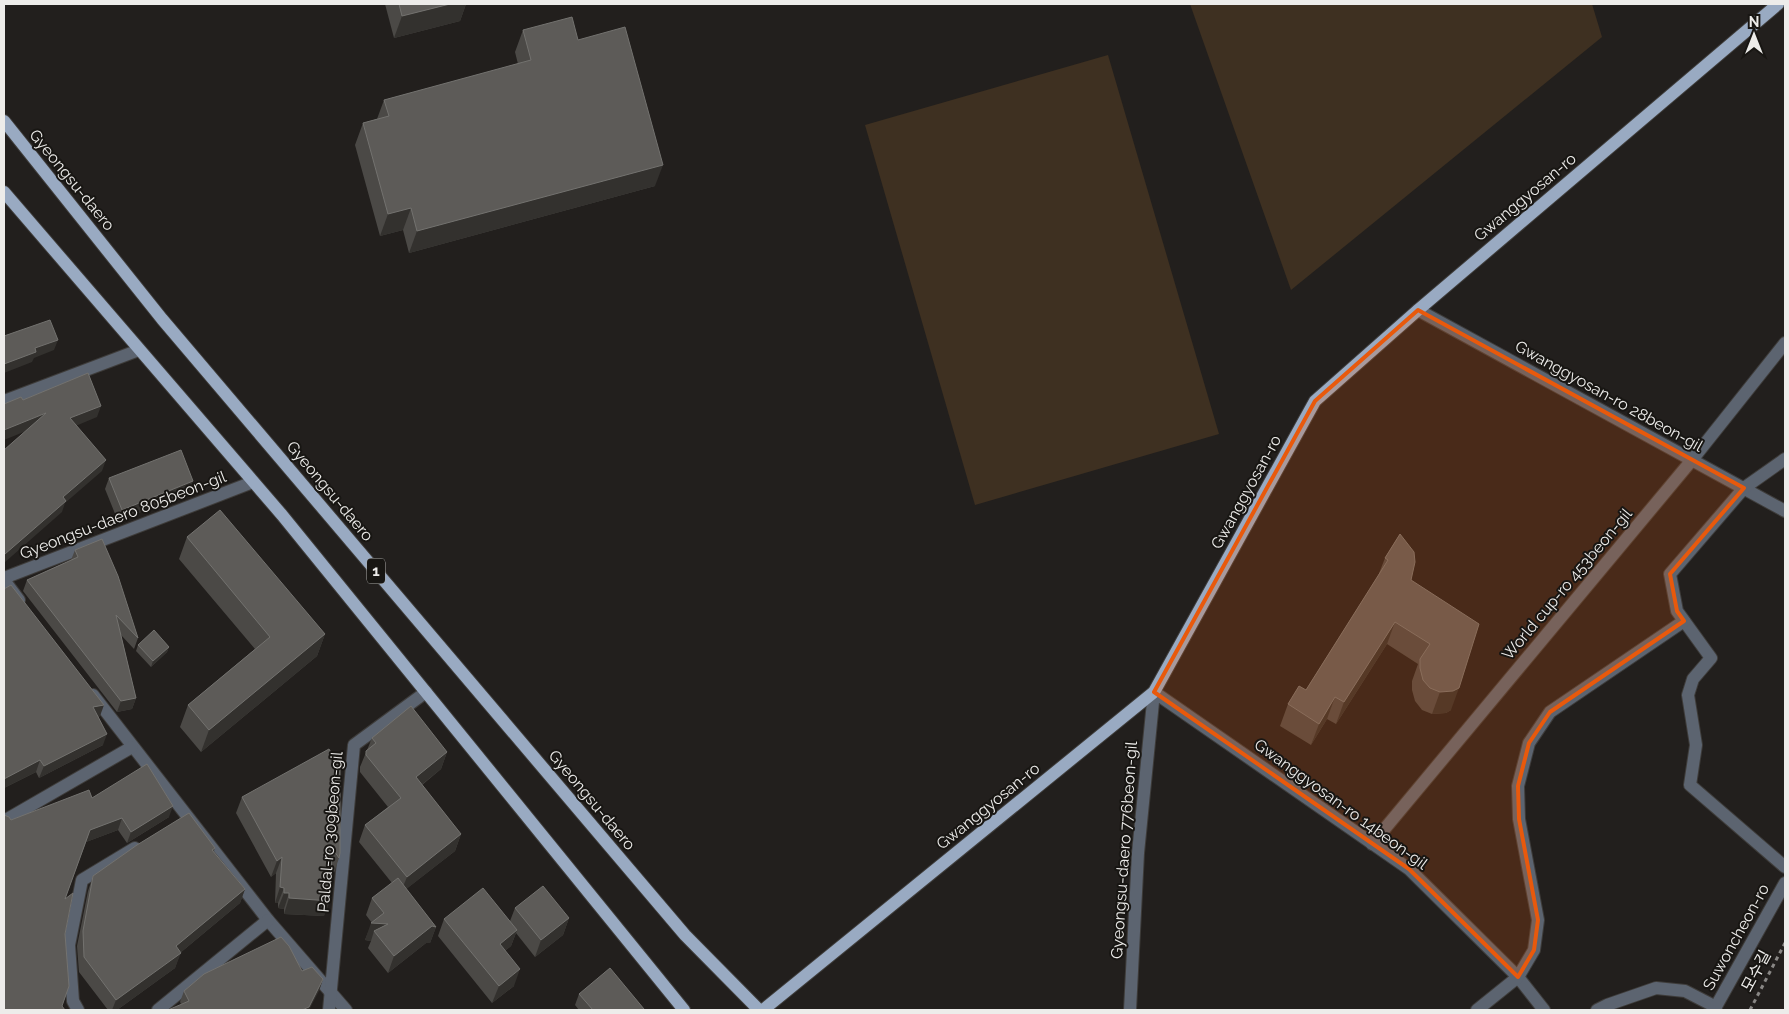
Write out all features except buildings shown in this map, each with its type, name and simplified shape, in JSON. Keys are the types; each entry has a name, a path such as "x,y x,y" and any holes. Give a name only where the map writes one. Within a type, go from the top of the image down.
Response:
{"main road":[{"name":"Gwanggyosan-ro","path":"763,1010 1154,692 1315,401 1418,310 1778,4"},
{"name":"Gyeongsu-daero","path":"4,121 169,326 679,928 759,1010"},
{"name":"1","path":"4,192 253,482 684,1010"}],"street":[{"name":"Gwanggyosan-ro 28beon-gil","path":"1418,310 1785,511"},
{"name":"World cup-ro 453beon-gil","path":"1372,844 1692,460 1785,343"},
{"path":"4,401 139,350"},
{"path":"1785,459 1744,488 1670,574 1677,611 1711,658 1693,679 1688,695 1696,745 1690,785 1785,867"},
{"name":"Gyeongsu-daero 805beon-gil","path":"4,579 253,482"},
{"path":"4,579 27,611"},
{"path":"1477,1010 1518,977 1534,950 1538,920 1519,819 1518,786 1529,743 1550,712 1684,621"},
{"path":"86,686 183,818 346,1010"},
{"name":"Paldal-ro 309beon-gil","path":"329,1010 354,745 426,692"},
{"name":"Gwanggyosan-ro 14beon-gil","path":"1154,692 1409,869 1518,977 1544,1010"},
{"name":"Gyeongsu-daero 776beon-gil","path":"1130,1010 1138,853 1154,692"},
{"path":"4,821 132,747"},
{"path":"78,1010 73,1001 69,945 82,880 146,841"},
{"name":"Suwoncheon-ro","path":"1597,1010 1656,988 1685,991 1715,1008 1785,883"},
{"path":"158,1010 268,920"}],"path":[{"name":"모수길","path":"1750,1010 1785,943"}],"highlighted area":[{"path":"1418,310 1744,488 1670,574 1677,611 1684,621 1550,712 1529,743 1518,786 1519,819 1538,920 1534,950 1518,977 1409,869 1154,692 1315,401"}],"shaded area":[{"path":"1190,4 1592,4 1602,37 1291,290"},
{"path":"1108,55 1219,434 975,505 865,125"}]}
